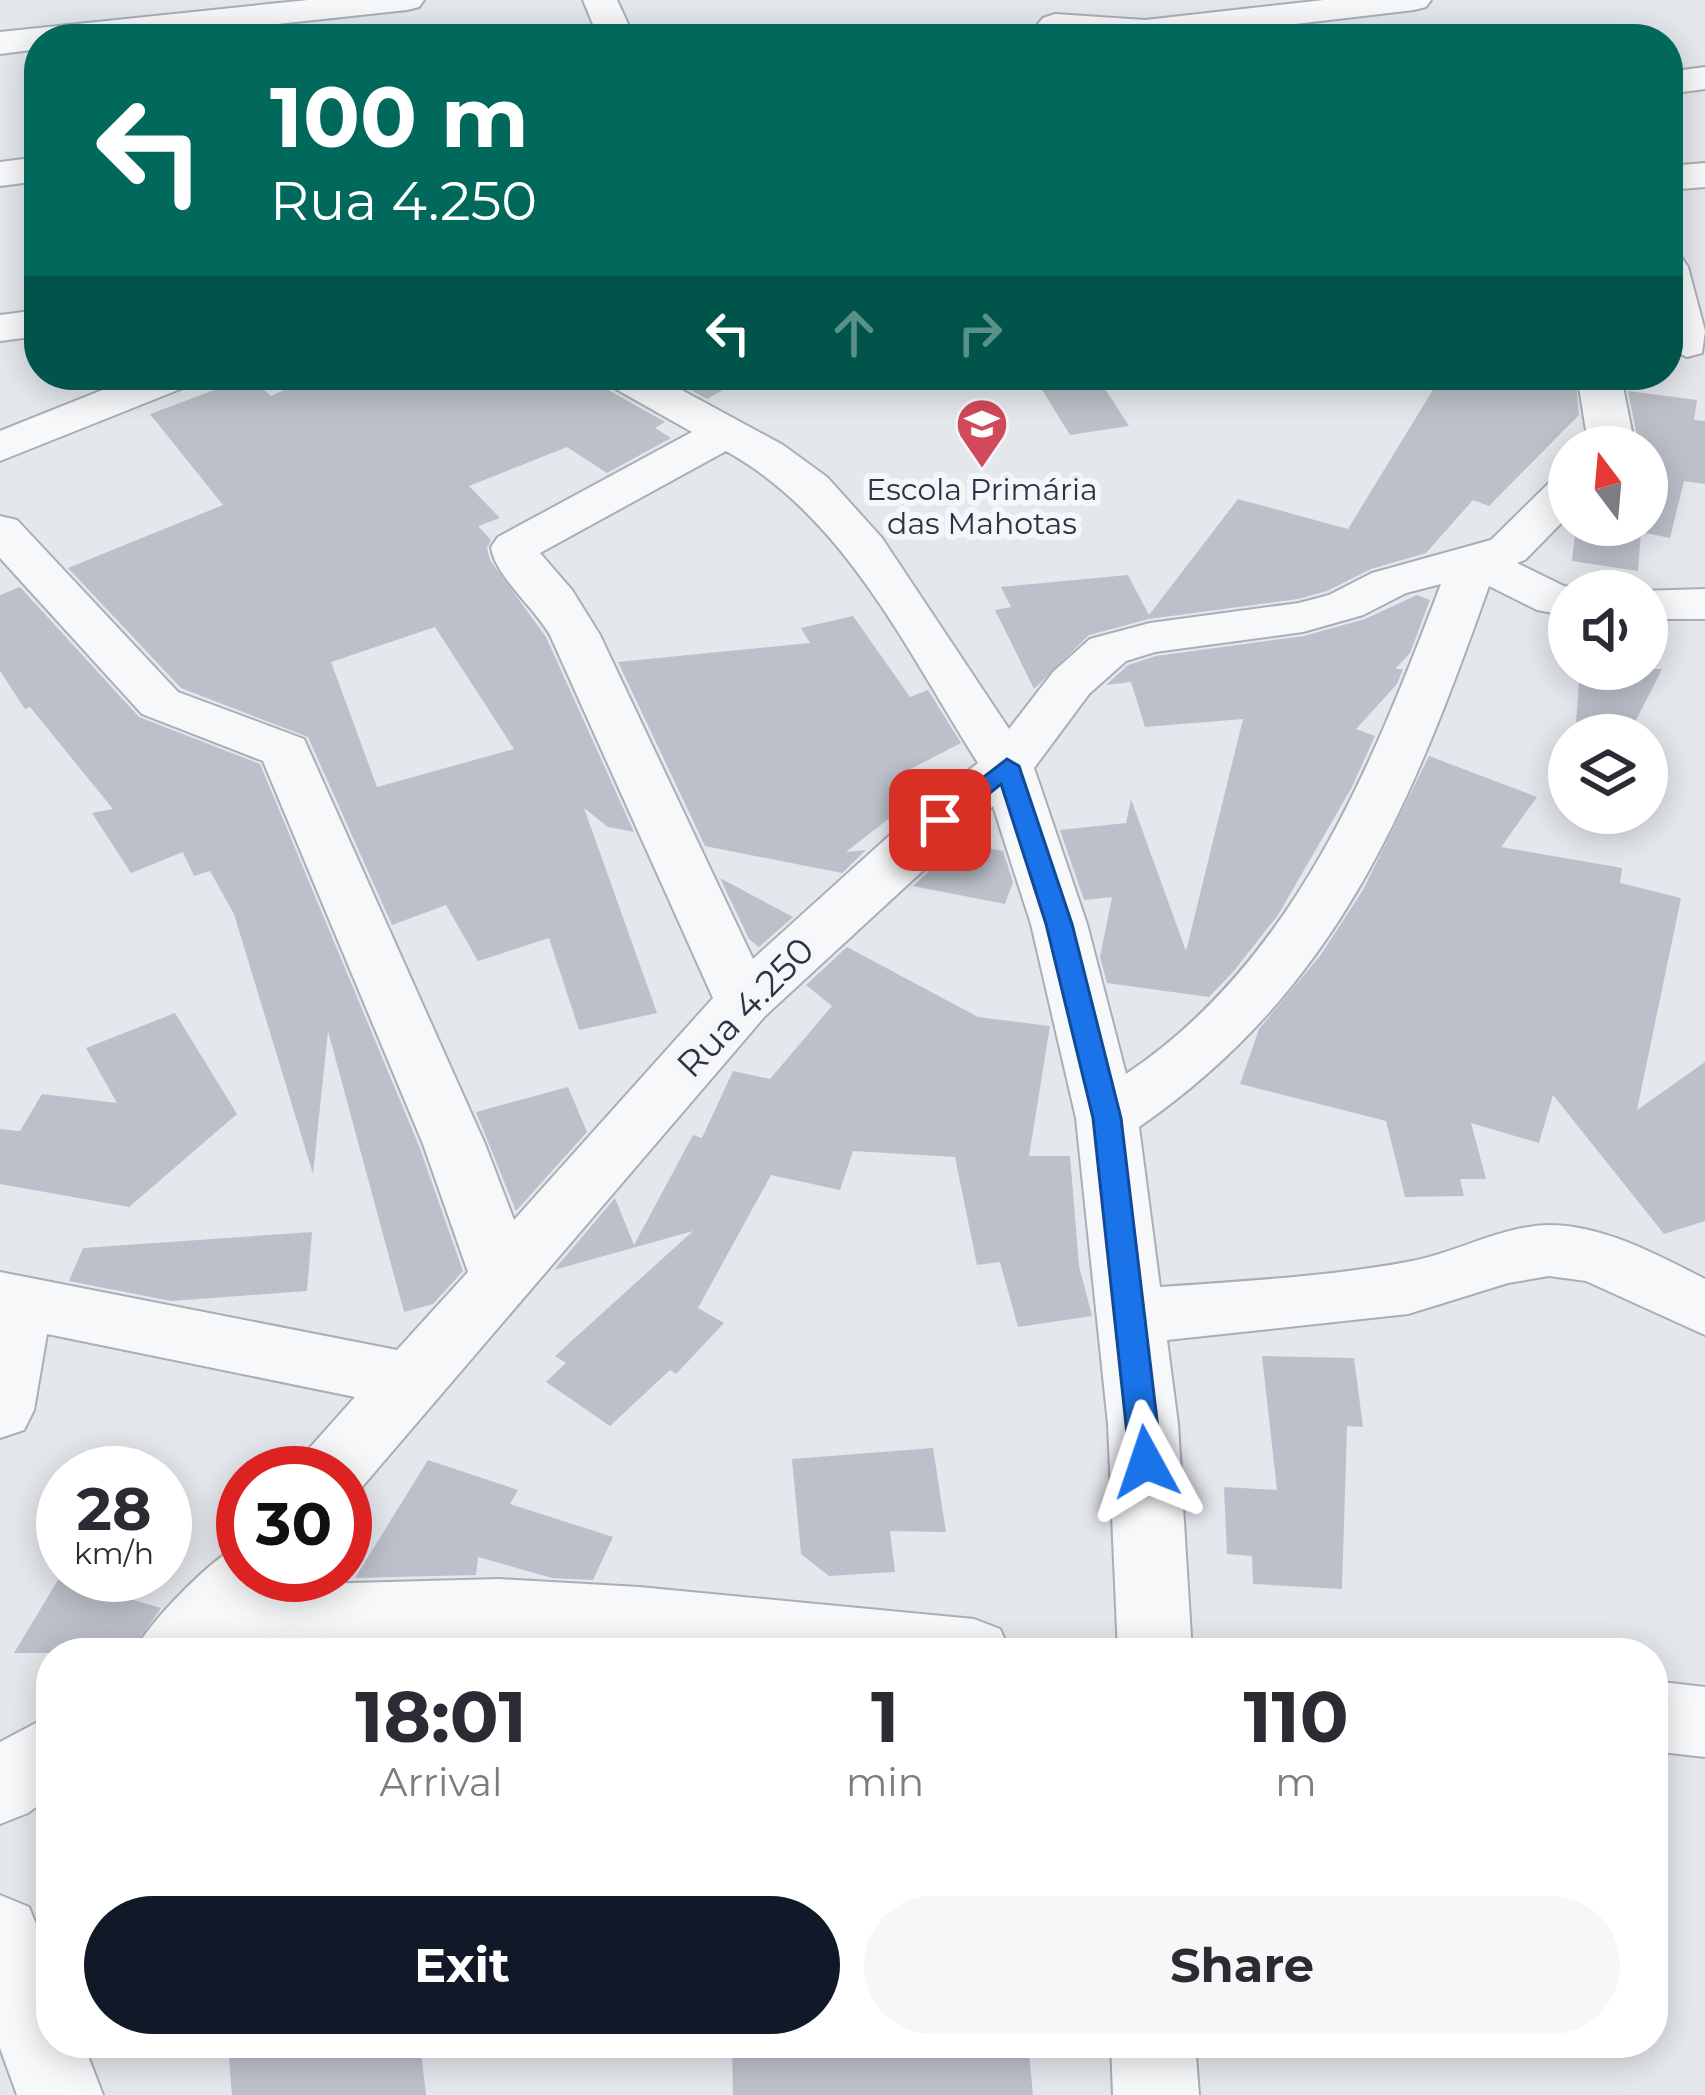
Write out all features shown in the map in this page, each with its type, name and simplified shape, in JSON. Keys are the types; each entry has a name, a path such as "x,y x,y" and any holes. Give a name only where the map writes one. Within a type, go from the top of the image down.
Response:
{"street":[{"path":"179,24 406,0"},
{"path":"1058,24 1125,0"},
{"path":"1206,24 1414,0"},
{"path":"0,446 140,390"},
{"path":"649,390 811,487 865,548 1007,766 1059,924 1107,1118 1132,1316 1155,1638"},
{"path":"1601,390 1608,426"},
{"path":"726,432 515,547 517,561 555,600 575,634 744,1001"},
{"name":"Rua 4.250","path":"353,1446 744,1001 940,820 1007,766 1071,683 1108,650 1150,638 1303,617 1346,605 1389,583 1508,550 1548,510"},
{"path":"0,530 160,703 194,718 247,730 286,751 454,1144 503,1279"},
{"path":"1107,1118 1161,1087 1217,1040 1292,950 1352,858 1419,712 1474,560 1548,597"},
{"path":"1668,604 1705,604"},
{"path":"1132,1316 1296,1304 1414,1287 1523,1255 1566,1251 1618,1266 1705,1310"},
{"path":"0,1410 10,1301 408,1380"},
{"path":"209,1616 499,1612 822,1638"},
{"path":"1668,1718 1705,1722"},
{"path":"0,1787 36,1761"},
{"path":"0,1935 36,2031"},
{"path":"46,2058 60,2095"},
{"path":"1154,2058 1156,2095"}],"building":[{"path":"214,390 264,390 271,396 284,390 609,390 665,422 655,428 671,438 607,473 567,447 469,486 500,518 478,526 491,540 490,560 546,637 634,832 608,827 584,808 657,1013 579,1030 549,938 478,961 446,905 392,925 308,737 181,688 68,568 223,505 150,414","holes":["435,627 514,749 377,787 331,662"]},
{"path":"690,390 723,390 707,399"},
{"path":"1042,390 1106,390 1129,426 1070,435"},
{"path":"1433,390 1577,390 1579,415 1568,426 1548,426 1548,446 1489,506 1473,500 1426,553 1298,599 1149,619 1089,635 1034,689 995,610 1011,607 1001,587 1128,575 1149,615 1238,499 1348,529"},
{"path":"1628,391 1697,400 1694,420 1705,421 1705,484 1684,481 1670,538 1668,426 1635,426"},
{"path":"1574,546 1640,546 1638,570 1572,561"},
{"path":"20,587 139,717 260,764 419,1146 463,1271 433,1304 404,1312 328,1031 313,1174 234,914 210,871 194,876 183,852 131,873 92,813 113,809 30,707 25,709 0,671 0,595"},
{"path":"1417,595 1430,600 1410,653 1395,669 1403,669 1397,684 1356,729 1375,736 1352,787 1278,915 1233,972 1209,997 1107,983 1100,957 1112,897 1084,900 1060,830 1126,823 1131,799 1186,951 1243,719 1145,727 1131,682 1106,685 1128,665 1156,656 1304,636 1365,619"},
{"path":"853,616 910,697 928,690 961,743 895,777 923,792 846,852 866,850 842,873 705,846 618,662 810,643 801,628"},
{"path":"1578,690 1651,690 1639,714 1577,714"},
{"path":"1429,756 1537,797 1501,847 1622,868 1620,883 1681,898 1637,1110 1705,1062 1705,1221 1664,1234 1553,1095 1539,1143 1471,1123 1486,1179 1460,1179 1464,1196 1405,1197 1386,1121 1240,1084 1259,1029 1320,956 1363,890"},
{"path":"960,843 1003,851 1013,882 1005,904 913,886"},
{"path":"720,878 793,917 759,947 749,939"},
{"path":"847,947 978,1017 1050,1026 1029,1156 1070,1156 1079,1266 1092,1316 1018,1327 1000,1262 977,1265 955,1157 853,1151 840,1190 771,1175 698,1308 724,1323 676,1374 670,1370 610,1426 546,1382 566,1363 555,1356 693,1231 554,1270 615,1198 634,1245 693,1135 702,1138 733,1071 770,1079 832,1006 806,985"},
{"path":"175,1013 237,1114 129,1207 0,1184 0,1129 20,1131 42,1094 117,1103 86,1048"},
{"path":"568,1087 587,1132 516,1211 476,1112"},
{"path":"312,1232 307,1291 171,1301 69,1281 83,1248"},
{"path":"1262,1356 1354,1358 1363,1427 1347,1426 1342,1589 1253,1584 1252,1556 1227,1554 1224,1487 1277,1490"},
{"path":"933,1448 946,1532 890,1531 895,1572 829,1576 801,1554 792,1459"},
{"path":"428,1460 518,1490 510,1504 613,1537 593,1580 552,1578 478,1557 476,1575 372,1578 372,1551"},
{"path":"45,1602 139,1602 161,1608 140,1638 36,1638 36,1653 14,1653"},
{"path":"229,2058 422,2058 426,2095 232,2095"},
{"path":"732,2058 1029,2058 1033,2095 733,2095"}],"place":[{"name":"Escola Primária das Mahotas","path":"982,470"}],"route":[{"path":"940,820 1007,766 1059,924 1107,1118 1146,1462"}]}
